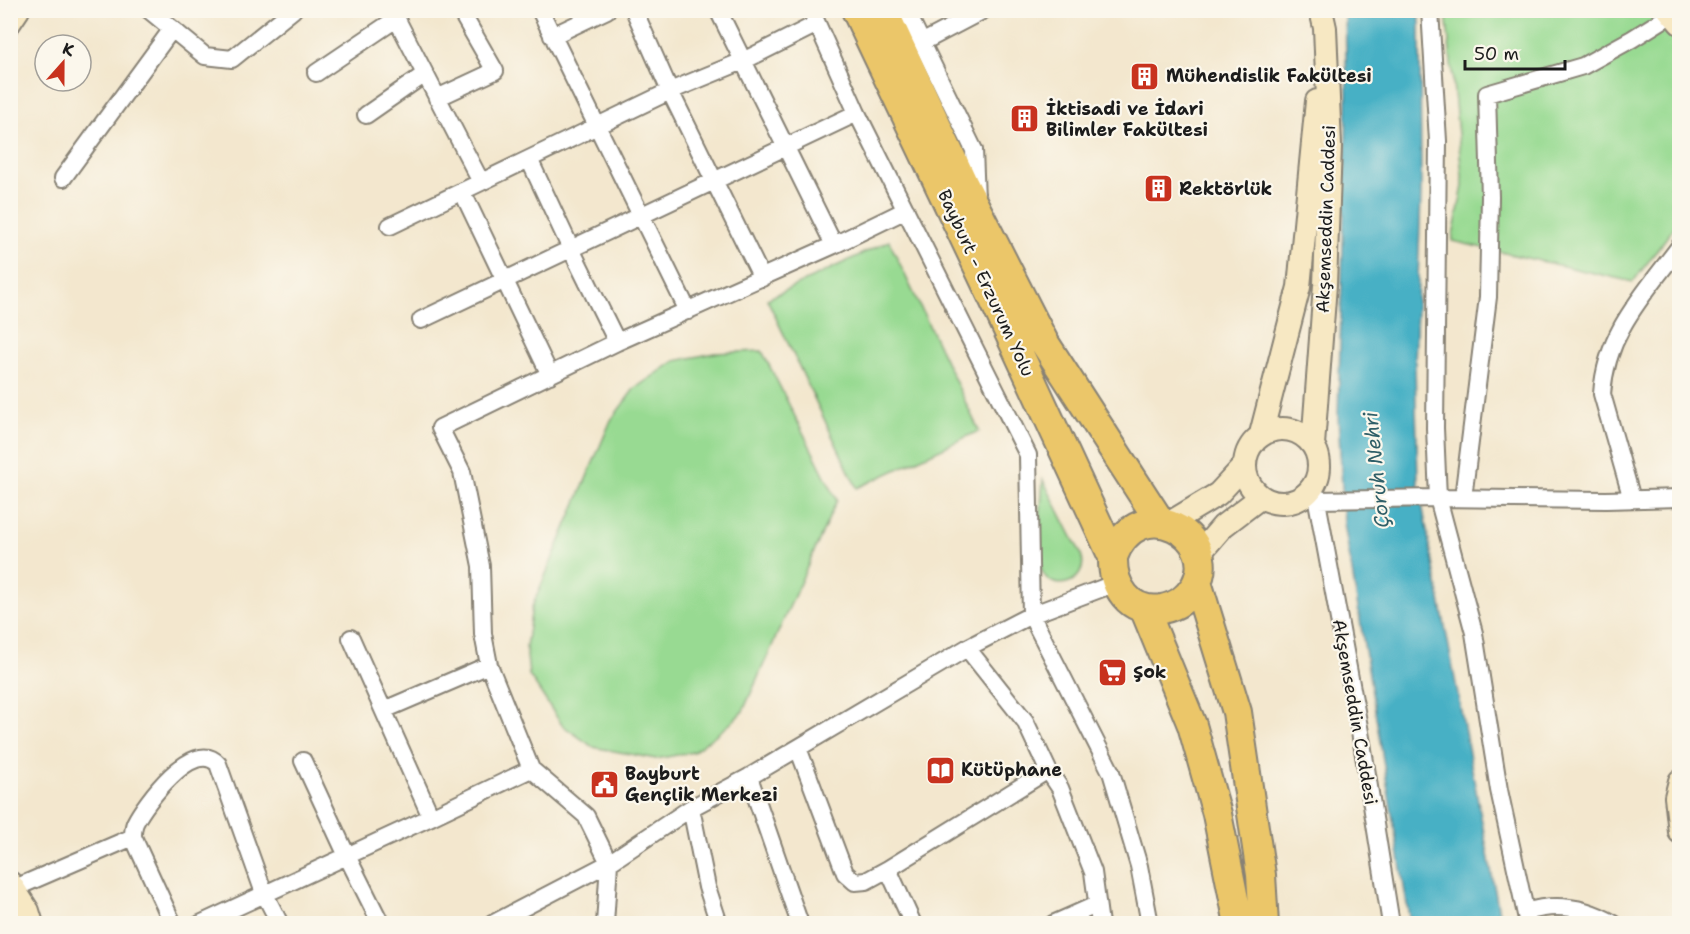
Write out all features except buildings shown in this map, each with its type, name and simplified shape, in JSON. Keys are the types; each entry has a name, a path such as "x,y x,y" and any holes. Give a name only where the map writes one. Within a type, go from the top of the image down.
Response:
{"highway":[{"name":"Bayburt - Erzurum Yolu","path":"856,10 994,300 1128,598 1144,608 1191,725 1217,814 1239,924"},
{"name":"Bayburt - Erzurum Yolu","path":"883,10 977,208 1044,342 1164,523 1182,531 1192,541 1237,712 1261,875 1264,924"},
{"path":"1115,570 1118,545 1131,531 1148,523 1164,523"},
{"path":"1144,608 1157,610 1170,608 1181,602 1191,593 1198,568"}],"street":[{"path":"10,22 18,10"},
{"path":"149,10 205,56 232,59 293,10"},
{"path":"437,98 495,71 460,10"},
{"path":"540,10 640,217 688,310"},
{"path":"552,36 607,10"},
{"path":"634,10 670,91 762,278"},
{"path":"718,10 834,245"},
{"path":"906,10 974,150 977,208"},
{"path":"923,42 984,10"},
{"path":"1430,10 1438,141 1436,416 1432,497 1474,633 1500,790 1527,918 1550,906 1575,907 1591,912 1614,924"},
{"path":"316,73 394,15 481,182"},
{"path":"1463,498 1488,297 1490,197 1487,94 1583,66 1674,16"},
{"path":"390,226 670,91 743,61 814,17 857,113 1028,455 1031,615 1111,772 1138,866 1150,924"},
{"name":"Akşemseddin Caddesi","path":"1164,523 1218,494 1244,466 1246,453 1261,434 1299,287 1323,19"},
{"name":"Akşemseddin Caddesi","path":"1323,19 1330,146 1325,285 1313,445 1318,458 1321,495 1391,924"},
{"path":"63,178 172,29"},
{"path":"366,115 425,74"},
{"path":"421,320 857,113"},
{"path":"529,159 617,342"},
{"path":"462,191 550,375"},
{"path":"605,924 609,863 586,816 531,770 489,665 483,634 480,566 462,472 440,428 617,342 762,278 906,210"},
{"path":"1632,499 1602,394 1603,381 1612,344 1622,324 1680,246"},
{"path":"1261,434 1275,429 1289,429 1303,435 1313,445"},
{"path":"1244,466 1246,478 1252,489 1261,497 1275,502 1290,502 1304,496 1321,495 1463,498 1680,498"},
{"path":"1198,568 1223,526 1261,497"},
{"path":"492,924 609,863 691,808 749,777 968,648 1115,570"},
{"path":"351,638 431,818"},
{"path":"968,648 1025,721 1048,770 1060,788 1093,872 1100,924"},
{"path":"384,710 489,665"},
{"path":"798,748 845,873 855,882 866,881 888,869 1048,770"},
{"path":"173,924 133,837 134,826 144,808 170,776 193,758 203,756 215,760 218,764 264,893 280,924"},
{"path":"303,761 381,924"},
{"path":"200,924 531,770"},
{"path":"749,777 800,924"},
{"path":"1680,781 1676,797 1680,832"},
{"path":"691,808 707,887 718,924"},
{"path":"32,924 28,911 13,885 133,837"},
{"path":"888,869 913,924"},
{"path":"1053,924 1096,905"}],"green space":[{"path":"1446,11 1655,11 1679,41 1679,221 1633,282 1452,241 1463,186"},
{"path":"889,241 979,431 857,488 767,299"},
{"path":"762,351 837,500 743,711 730,724 693,752 656,759 593,747 562,725 529,675 526,647 532,607 611,420 634,389 675,361 714,353"},
{"path":"1043,480 1081,555 1080,574 1075,579 1061,584 1047,578 1040,564 1039,541"}],"water":[{"name":"Çoruh Nehri","path":"1345,11 1418,11 1420,22 1421,195 1415,365 1418,483 1501,923 1410,923 1344,523 1338,416 1347,102"}],"place":[{"name":"Mühendislik Fakültesi","path":"1145,76"},
{"name":"İktisadi ve İdari Bilimler Fakültesi","path":"1025,119"},
{"name":"Rektörlük","path":"1158,189"},
{"name":"Şok","path":"1112,672"},
{"name":"Kütüphane","path":"940,770"},
{"name":"Bayburt Gençlik Merkezi","path":"604,784"}]}
